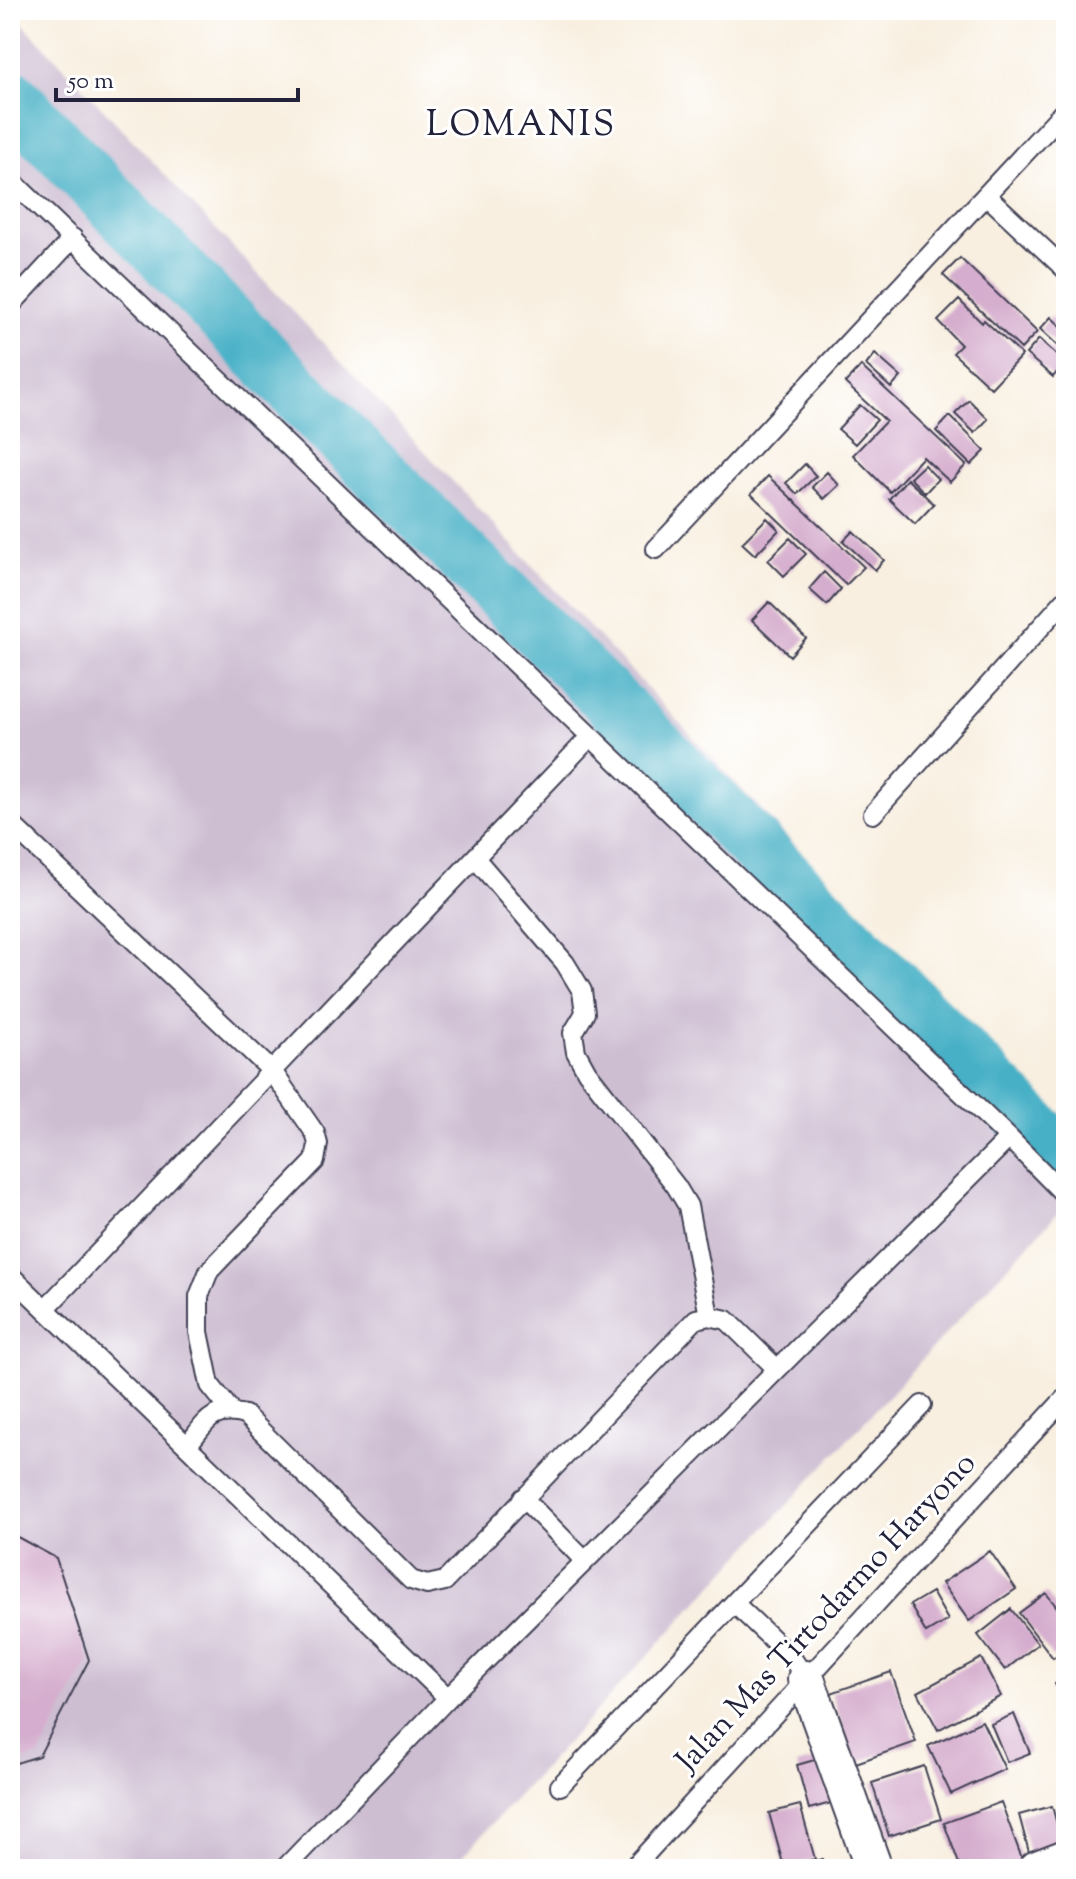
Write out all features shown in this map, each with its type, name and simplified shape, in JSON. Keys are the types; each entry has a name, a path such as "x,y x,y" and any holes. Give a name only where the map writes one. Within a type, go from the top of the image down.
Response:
{"street":[{"path":"806,1679 874,1869"},
{"path":"1037,1869 1066,1858"}],"lane":[{"path":"656,549 1066,109"},
{"path":"10,179 1066,1196"},
{"path":"986,195 1066,270"},
{"path":"10,306 73,238"},
{"path":"873,814 1066,599"},
{"path":"45,1309 590,737"},
{"path":"10,823 272,1071 315,1133 318,1144 315,1161 209,1271 199,1296 199,1332 210,1385 231,1411"},
{"path":"475,858 565,963 582,991 585,1013 573,1033 576,1052 587,1072 676,1186 688,1206 709,1316"},
{"path":"284,1869 448,1698 1009,1138"},
{"path":"10,1275 448,1698"},
{"path":"187,1446 214,1415 231,1411 245,1415 411,1580 427,1585 445,1581 696,1319 709,1316 727,1320 777,1369"},
{"name":"Jalan Mas Tirtodarmo Haryono","path":"632,1869 1066,1397"},
{"path":"560,1786 922,1405"},
{"path":"523,1498 585,1561"},
{"path":"734,1603 792,1658 806,1679"}],"shaded area":[{"path":"10,10 1066,1134 1066,1204 450,1869 10,1869"}],"building":[{"path":"960,258 1037,332 1021,349 943,275"},
{"path":"959,300 1022,355 991,388 953,353 961,345 938,321"},
{"path":"1051,317 1066,331 1066,353 1040,329"},
{"path":"1039,339 1065,362 1053,377 1026,354"},
{"path":"875,354 901,377 891,388 866,365"},
{"path":"861,366 966,465 950,482 923,457 890,492 853,455 886,421 845,383"},
{"path":"969,400 988,419 975,433 955,414"},
{"path":"860,405 877,420 855,444 838,429"},
{"path":"950,416 985,451 971,465 936,431"},
{"path":"805,464 816,476 797,494 786,483"},
{"path":"924,465 938,479 925,493 910,478"},
{"path":"827,472 839,485 824,499 812,487"},
{"path":"768,476 864,567 846,585 751,494"},
{"path":"907,479 934,504 915,524 889,499"},
{"path":"767,518 779,530 755,555 742,543"},
{"path":"853,531 884,560 875,570 843,541"},
{"path":"790,538 806,554 784,576 768,560"},
{"path":"824,572 841,589 827,605 809,589"},
{"path":"769,602 806,638 790,656 752,620"},
{"path":"10,1533 56,1558 89,1660 39,1756 10,1765"},
{"path":"990,1551 1016,1589 969,1621 942,1583"},
{"path":"932,1592 948,1620 926,1633 910,1605"},
{"path":"1046,1593 1066,1619 1066,1648 1053,1658 1019,1613"},
{"path":"1011,1609 1038,1644 1005,1670 978,1635"},
{"path":"981,1658 1001,1696 938,1730 918,1692"},
{"path":"891,1672 916,1742 856,1763 831,1693"},
{"path":"1066,1678 1066,1705 1055,1684"},
{"path":"1014,1714 1030,1753 1007,1762 991,1724"},
{"path":"982,1721 1005,1769 951,1794 928,1746"},
{"path":"818,1759 831,1803 809,1809 797,1765"},
{"path":"924,1766 941,1819 889,1836 872,1783"},
{"path":"1001,1802 1025,1867 961,1869 944,1823"},
{"path":"800,1805 815,1859 784,1867 769,1813"},
{"path":"1052,1806 1063,1847 1030,1856 1019,1815"},
{"path":"822,1859 825,1869 791,1869 791,1868"}],"waterway":[{"path":"10,97 323,419 620,710 1066,1160"}],"district":[{"name":"LOMANIS","path":"521,126"}]}
